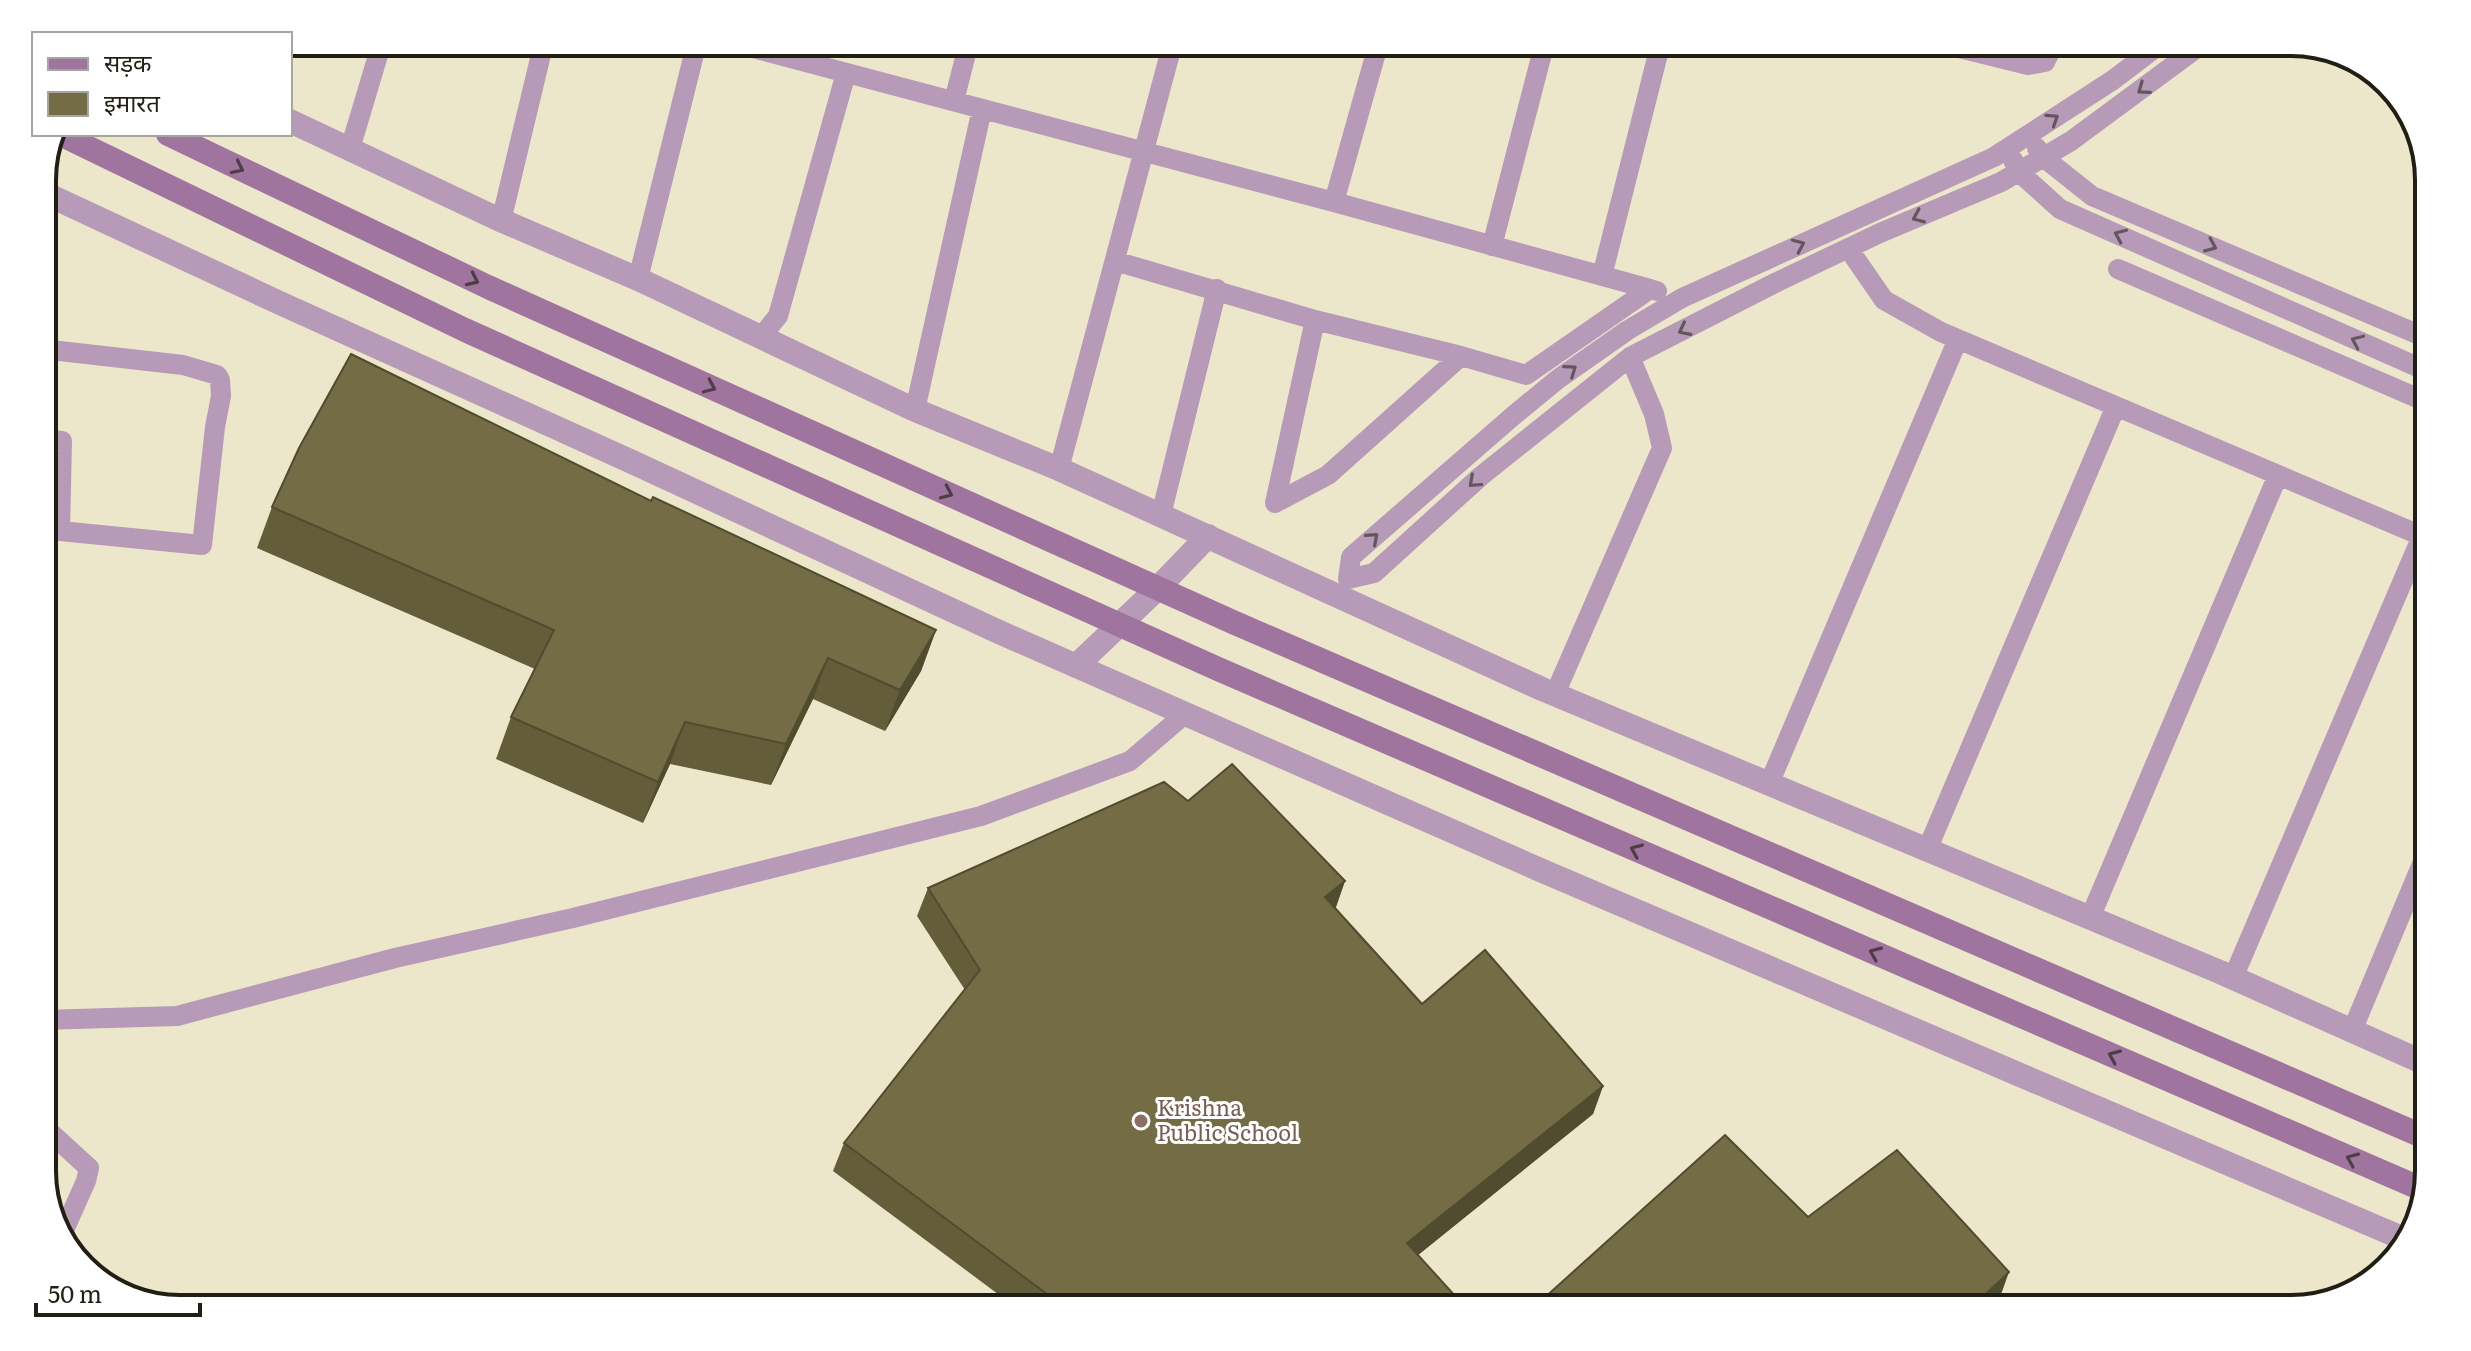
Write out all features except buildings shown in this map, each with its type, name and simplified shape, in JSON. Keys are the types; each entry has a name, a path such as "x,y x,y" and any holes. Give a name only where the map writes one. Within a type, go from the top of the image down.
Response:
{"main road":[{"path":"65,136 465,330 1218,669 2414,1186"},
{"path":"172,136 488,287 1158,588 2415,1133"}],"street":[{"path":"350,149 378,56"},
{"path":"498,219 504,209 541,56"},
{"path":"638,279 694,56"},
{"path":"782,56 1682,298"},
{"path":"954,101 965,56"},
{"path":"1059,469 1169,56"},
{"path":"1334,202 1375,56"},
{"path":"1492,246 1541,56"},
{"path":"1602,276 1657,56"},
{"path":"1992,56 2028,65 2045,62 2048,56"},
{"path":"1339,586 1351,557 1558,379 1628,330 1682,298 1994,157 2145,56"},
{"path":"1339,586 1374,573 1481,476 1630,357 1848,248 2001,182 2083,132 2186,56"},
{"path":"761,337 778,316 846,73"},
{"path":"915,410 982,109"},
{"path":"292,122 498,219 638,279 915,410 1059,469 1208,536 1339,586 1555,694 2233,978 2415,1059"},
{"path":"2027,136 2043,157 2092,196 2415,333"},
{"path":"2007,149 2019,172 2060,209 2415,366"},
{"path":"56,199 1076,666 1538,869 2396,1236"},
{"path":"1848,248 1884,300 1958,339 2415,533"},
{"path":"1115,261 1315,320 1526,375 1650,289"},
{"path":"2118,269 2415,397"},
{"path":"1161,515 1217,289"},
{"path":"1315,320 1275,503 1328,475 1461,356"},
{"path":"1769,784 1958,339"},
{"path":"56,351 183,365 217,375 221,396 202,545 60,531 62,441 56,440"},
{"path":"1555,694 1662,448 1654,414 1630,357"},
{"path":"1927,850 2116,406"},
{"path":"2090,918 2278,475"},
{"path":"1076,666 1208,536"},
{"path":"2233,978 2415,560"},
{"path":"56,1020 177,1016 395,958 573,918 981,816 1130,761 1185,714"},
{"path":"2352,1031 2415,880"},
{"path":"56,1138 89,1168 68,1222"}],"place":[{"name":"Krishna Public School","path":"1141,1121"}]}
